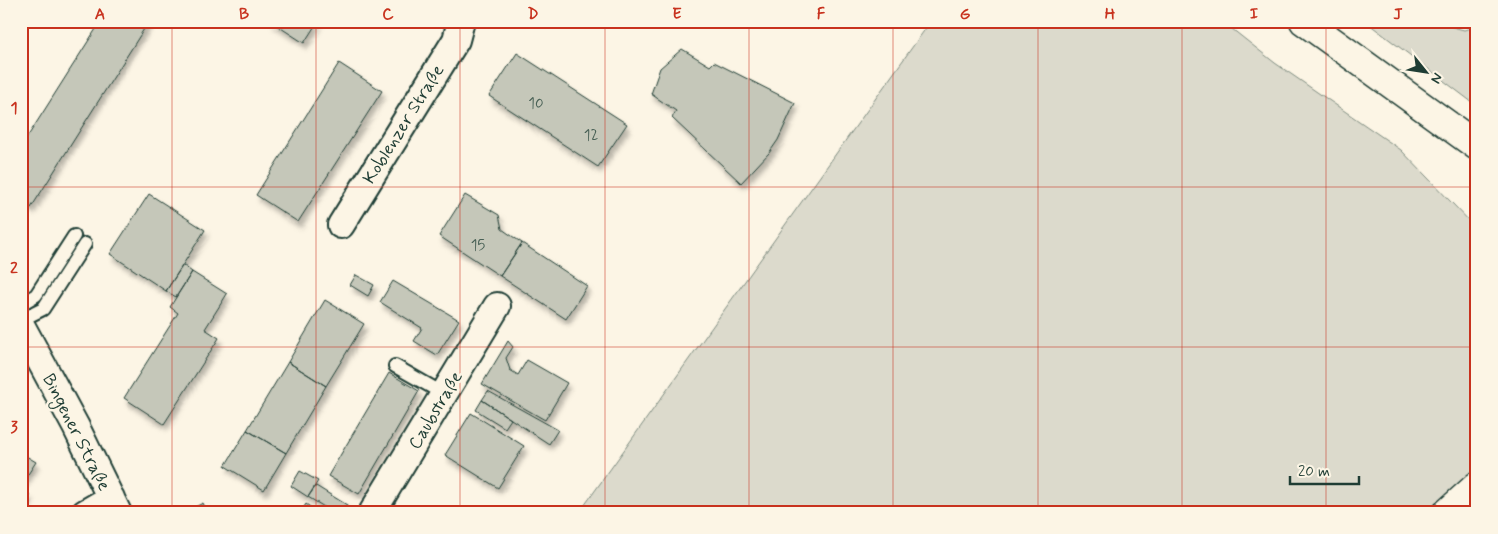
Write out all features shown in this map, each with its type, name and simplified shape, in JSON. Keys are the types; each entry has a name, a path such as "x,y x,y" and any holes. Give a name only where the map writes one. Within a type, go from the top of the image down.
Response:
{"street":[{"name":"Koblenzer Straße","path":"341,224 456,40 461,21"},
{"path":"1304,21 1477,146"},
{"path":"1429,113 1477,166"},
{"name":"Caubstraße","path":"372,513 498,306"},
{"name":"Bingener Straße","path":"21,325 76,427 114,505"},
{"path":"1447,513 1477,486"},
{"path":"85,513 114,505"}],"lane":[{"path":"21,304 36,295 74,236"},
{"path":"21,320 43,309 85,244"},
{"path":"396,366 444,394"}],"shaded area":[{"path":"931,21 1222,21 1275,63 1401,150 1477,229 1477,513 579,513"},
{"path":"1365,21 1431,21 1464,30 1477,27 1477,106"}],"building":[{"path":"101,21 149,21 31,208 21,202 21,147"},
{"path":"270,21 318,21 304,43"},
{"path":"682,49 710,66 714,62 795,103 778,140 769,153 741,183 672,118 676,111 651,94 660,68"},
{"path":"517,53 627,124 598,167 489,96"},
{"path":"339,63 382,91 298,222 256,195"},
{"path":"149,194 205,230 166,291 110,254"},
{"path":"465,195 499,215 502,229 522,243 500,276 439,236"},
{"path":"522,243 587,286 566,319 500,276"},
{"path":"183,265 192,272 176,297 166,291"},
{"path":"192,272 227,294 205,329 219,338 164,424 124,398 178,313 170,307"},
{"path":"356,275 374,285 368,296 350,285"},
{"path":"393,281 459,320 437,355 414,341 422,328 380,302"},
{"path":"325,300 364,324 326,386 288,362"},
{"path":"508,341 513,347 506,358 510,370 518,375 527,360 567,383 545,420 482,384"},
{"path":"288,362 326,386 286,453 247,430"},
{"path":"389,373 419,391 359,494 328,476"},
{"path":"488,391 558,430 549,444 482,400"},
{"path":"482,400 511,419 505,428 476,410"},
{"path":"471,413 524,446 498,488 445,455"},
{"path":"247,430 286,453 264,490 225,466"},
{"path":"21,453 36,462 21,485"},
{"path":"300,471 318,481 308,497 291,486"},
{"path":"316,486 347,505 343,513 334,513 308,497"},
{"path":"21,492 30,496 24,506 21,504"},
{"path":"203,503 208,513 183,513"},
{"path":"306,504 319,513 300,513"}]}
